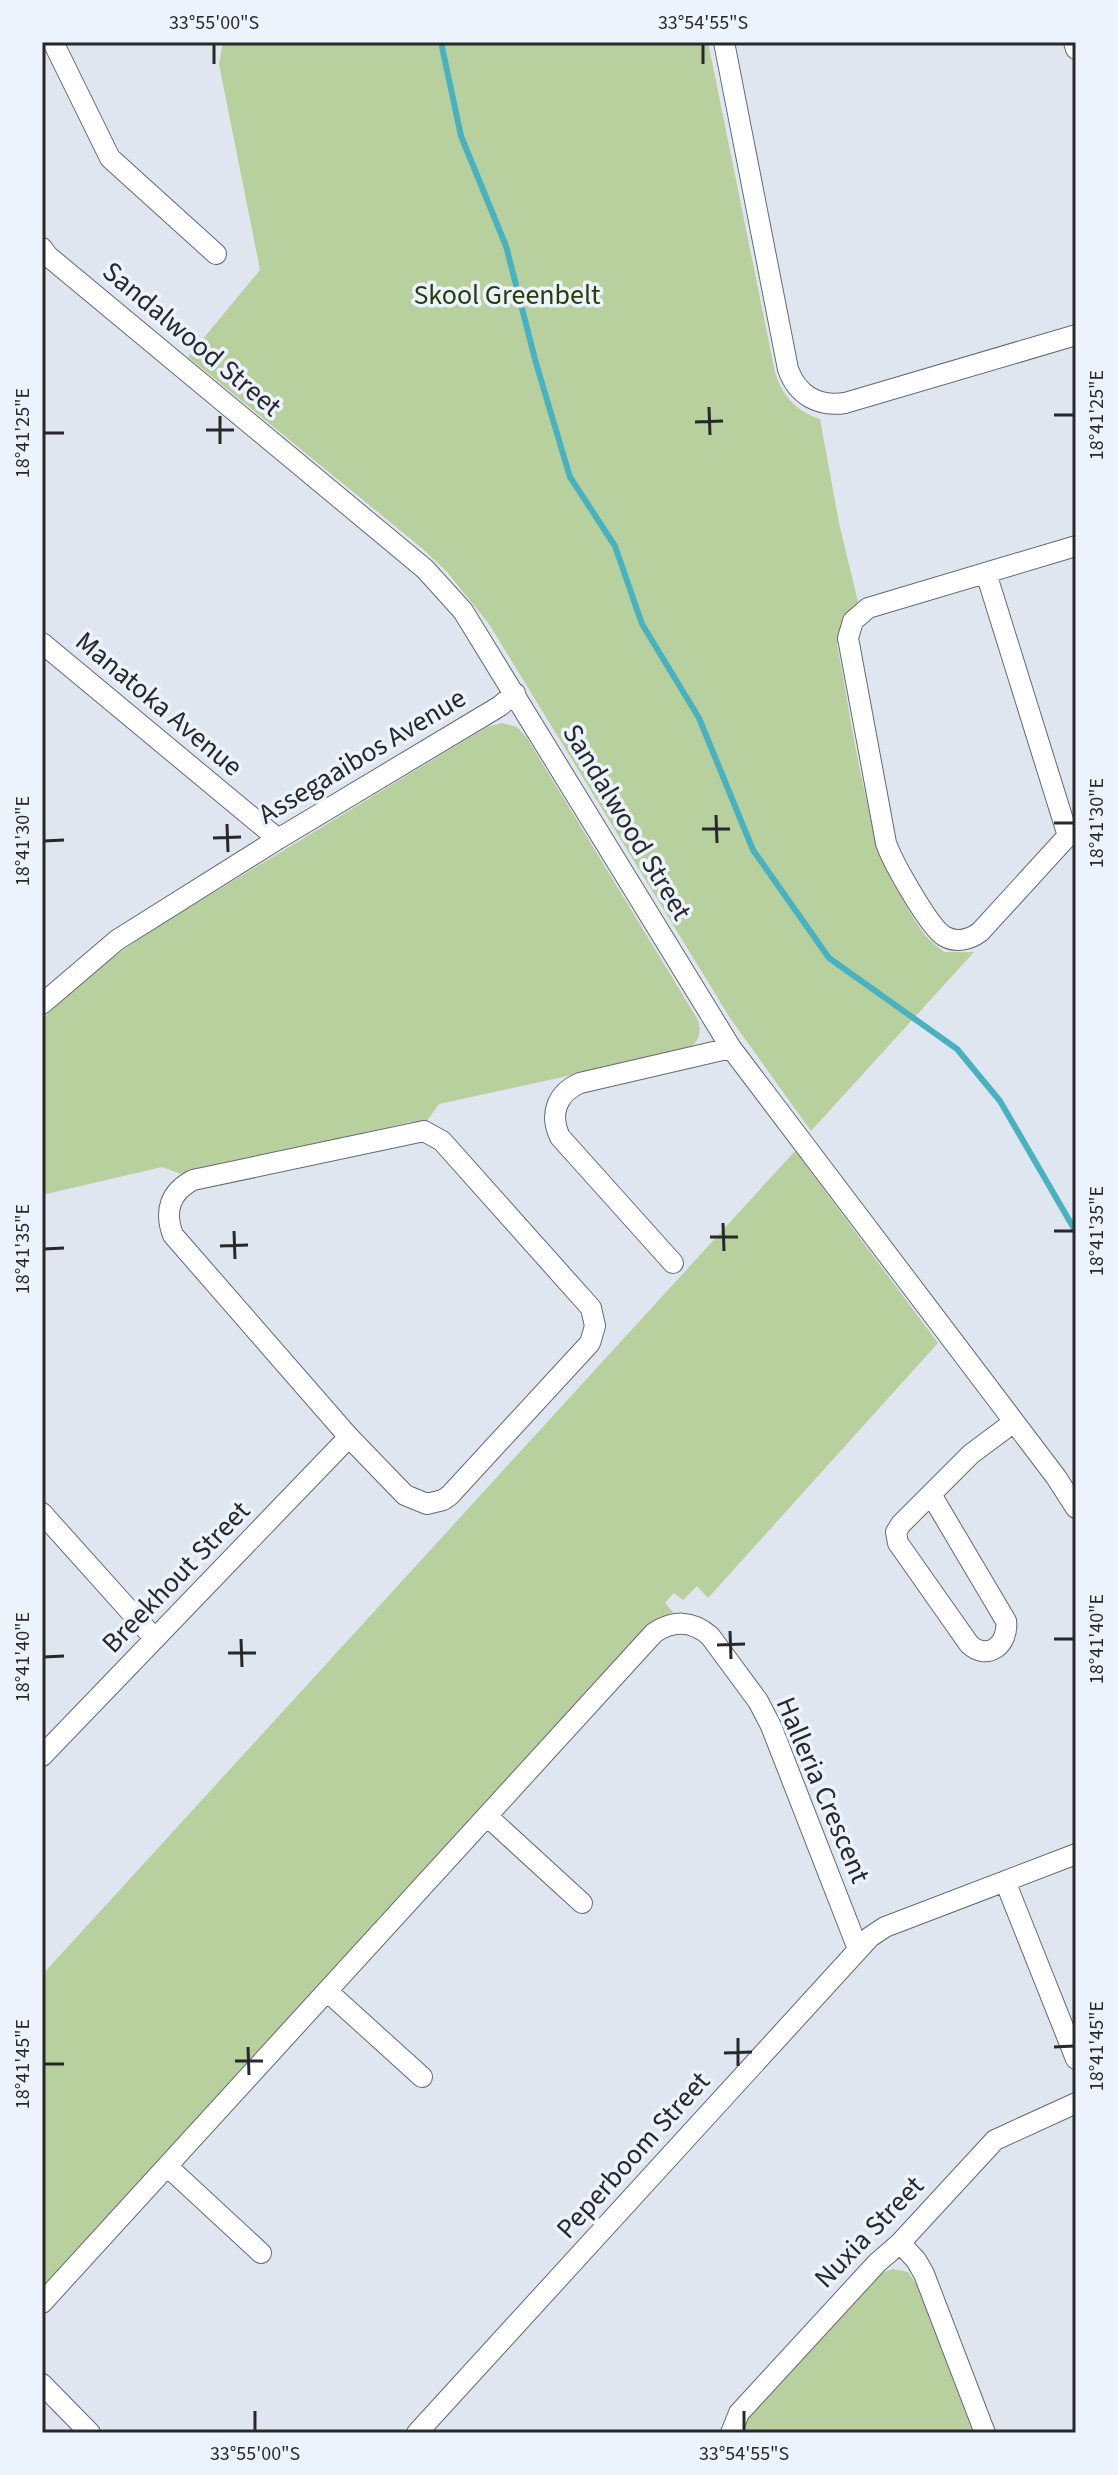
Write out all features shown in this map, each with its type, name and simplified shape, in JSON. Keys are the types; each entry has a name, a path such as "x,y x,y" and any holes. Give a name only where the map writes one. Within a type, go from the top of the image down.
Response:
{"street":[{"path":"53,42 110,158 216,254"},
{"path":"724,42 788,369 804,395 823,403 845,403 1076,335"},
{"path":"1074,42 1076,49"},
{"name":"Sandalwood Street","path":"44,255 425,569 463,611 731,1048 1076,1508"},
{"path":"986,573 1072,832 980,932 960,940 951,939 936,930 886,843 848,647 849,629 859,614 868,608 1076,546"},
{"name":"Manatoka Avenue","path":"42,643 278,839"},
{"name":"Assegaaibos Avenue","path":"42,1004 117,940 500,706 515,693"},
{"path":"673,1263 560,1137 555,1112 561,1096 580,1083 731,1048"},
{"path":"424,1131 442,1141 591,1308 595,1316 594,1336 569,1367 443,1500 427,1504 411,1500 349,1437 173,1235 168,1214 170,1204 179,1189 193,1180 424,1131"},
{"path":"932,1496 1006,1621 1008,1631 1005,1640 995,1648 974,1650 898,1543 896,1532 971,1454 1014,1422"},
{"name":"Breekhout Street","path":"42,1756 349,1437"},
{"path":"42,1513 155,1639"},
{"name":"Halleria Crescent","path":"42,2303 654,1633 673,1624 694,1625 710,1636 765,1713 858,1949"},
{"path":"487,1816 582,1903"},
{"name":"Peperboom Street","path":"417,2433 870,1937 885,1927 1076,1854"},
{"path":"1005,1881 1076,2059"},
{"path":"327,1991 422,2077"},
{"name":"Nuxia Street","path":"731,2433 739,2413 995,2140 1076,2103"},
{"path":"167,2166 261,2253"},
{"path":"900,2243 924,2274 985,2433"},
{"path":"42,2384 90,2433"}],"green space":[{"name":"Skool Greenbelt","path":"223,42 708,42 775,372 791,402 820,419 839,523 858,602 844,617 837,644 857,755 875,829 902,899 924,934 944,952 974,952 811,1131 730,1018 489,624 447,572 423,549 188,357 260,270 219,64"},
{"path":"502,723 517,727 527,738 698,1020 700,1030 695,1043 682,1051 439,1104 426,1122 410,1122 184,1175 162,1167 42,1195 42,1019 101,966 144,935 487,727"},
{"path":"795,1151 938,1343 708,1598 697,1586 683,1600 674,1593 665,1603 673,1612 650,1624 42,2287 42,1975"},
{"path":"893,2269 908,2272 917,2285 973,2433 742,2433 748,2417 879,2274"}],"waterway":[{"path":"441,42 461,136 506,246 570,477 615,546 642,624 699,718 753,850 829,958 957,1049 1000,1101 1076,1232"}]}
